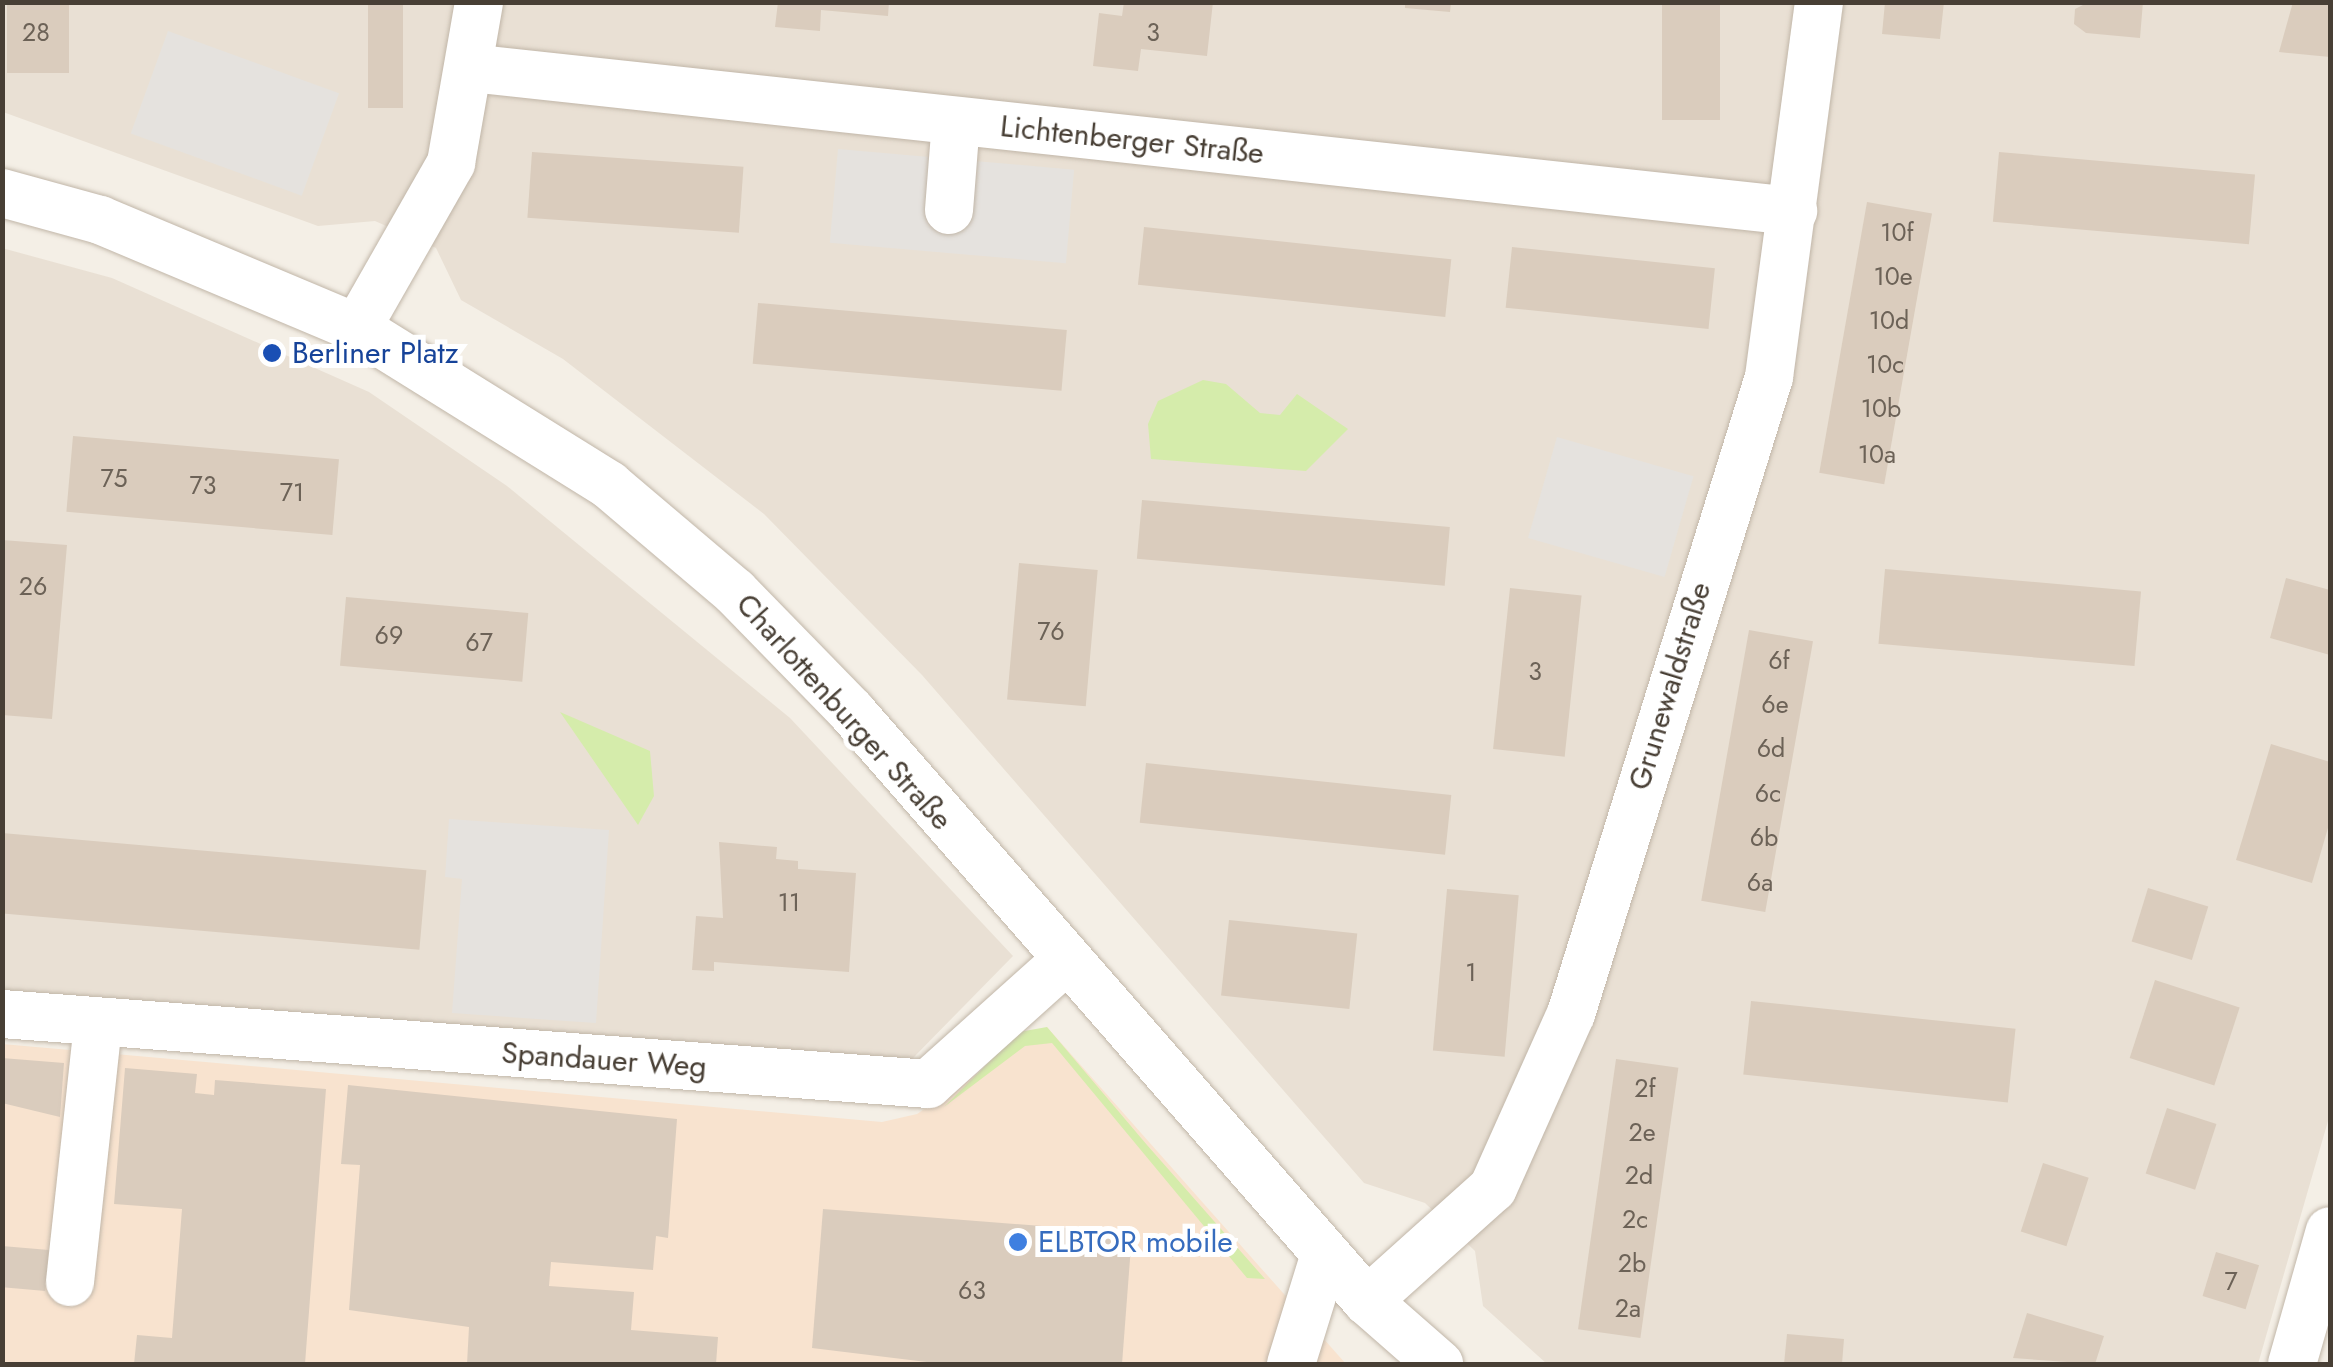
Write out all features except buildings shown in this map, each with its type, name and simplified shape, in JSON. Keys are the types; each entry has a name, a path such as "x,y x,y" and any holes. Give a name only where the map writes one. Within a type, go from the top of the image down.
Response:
{"street":[{"path":"356,328 451,163 479,2"},
{"name":"Grunewaldstraße","path":"1367,1302 1494,1188 1540,1096 1769,377 1819,2"},
{"name":"Lichtenberger Straße","path":"470,68 1793,211"},
{"path":"949,210 956,121"},
{"name":"Charlottenburger Straße","path":"12,189 356,328 610,486 735,592 851,711 1064,962 1367,1302 1439,1364"},
{"name":"Spandauer Weg","path":"2,1014 928,1084 1064,962"},
{"path":"70,1282 98,1023"},
{"path":"2292,1364 2330,1231"},
{"path":"1291,1364 1325,1254"}],"shaded area":[{"path":"2,3 2330,3 2330,1114 2258,1364 1547,1364 1483,1306 1475,1251 1425,1203 1364,1183 922,675 764,514 563,359 461,300 436,248 375,221 318,226 3,112"},
{"path":"168,31 339,93 302,196 131,133"},
{"path":"838,149 1074,170 1066,263 830,243"},
{"path":"2,248 112,278 369,392 507,486 790,718 1013,956 912,1059 3,995"},
{"path":"1557,437 1693,476 1665,577 1528,538"},
{"path":"449,819 609,830 596,1023 452,1013 462,879 445,877"},
{"path":"1047,1027 1346,1364 3,1364 2,1044 882,1122 917,1114"}],"green space":[{"path":"1203,380 1226,384 1260,413 1280,415 1297,394 1348,429 1306,471 1151,459 1148,424 1158,401"},
{"path":"560,712 650,751 654,796 638,825"},
{"path":"1047,1027 1265,1279 1247,1278 1052,1043 1025,1046 944,1107 1019,1032"}],"place":[{"name":"Berliner Platz","path":"272,353"},
{"name":"ELBTOR mobile","path":"1018,1242"}]}
